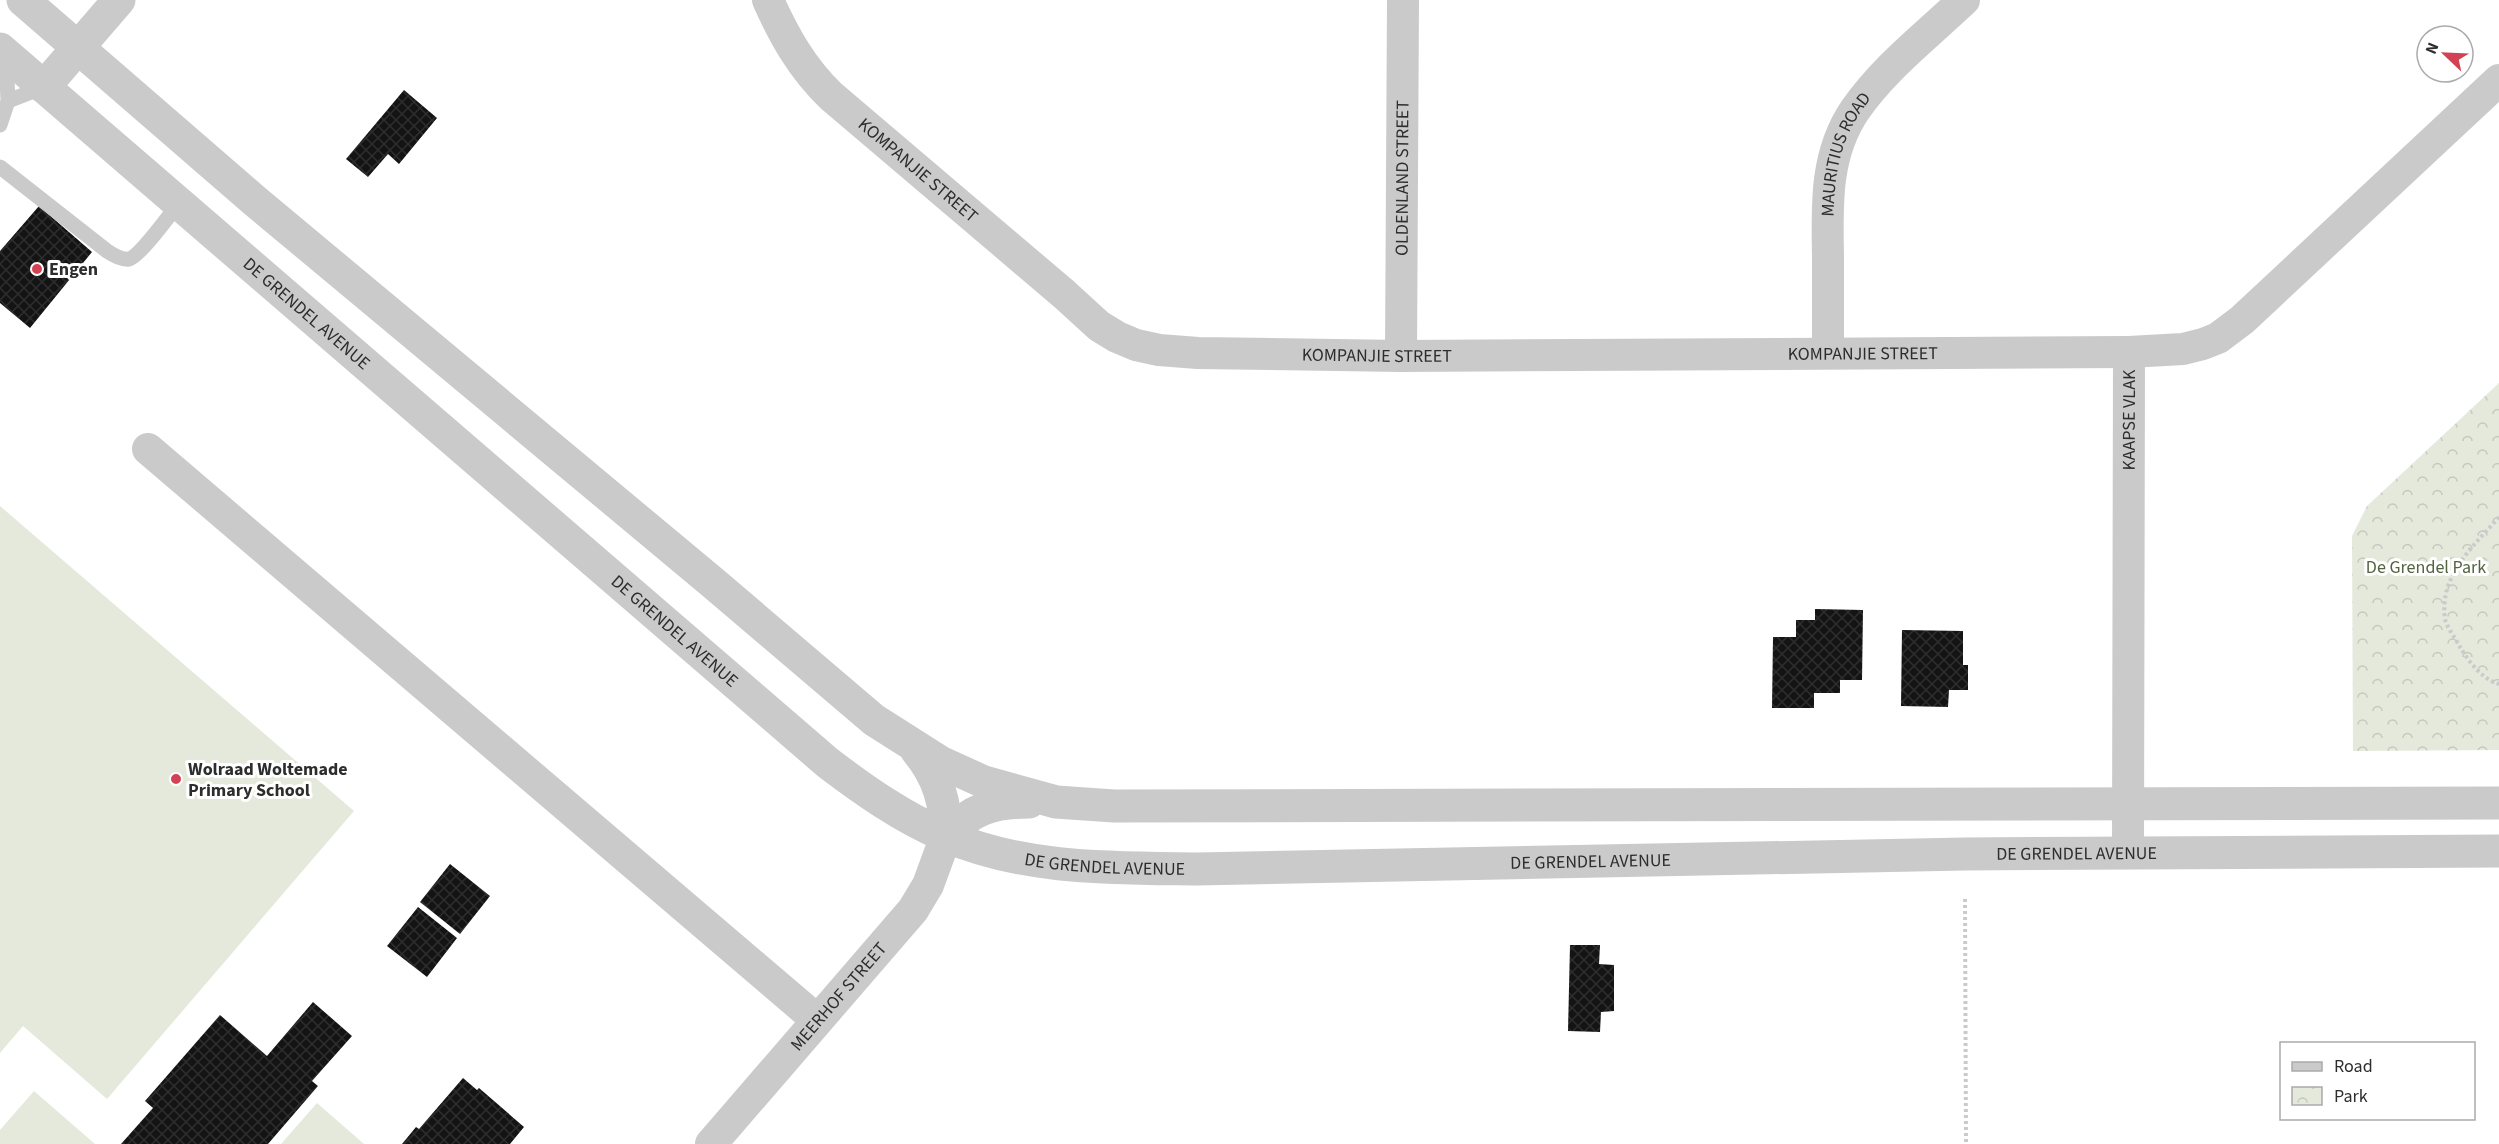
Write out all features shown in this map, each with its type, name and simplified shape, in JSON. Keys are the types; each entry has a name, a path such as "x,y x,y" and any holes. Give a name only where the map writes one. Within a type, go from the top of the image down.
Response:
{"street":[{"path":"44,87 119,0"},
{"name":"KOMPANJIE STREET","path":"768,0 801,62 831,96 1099,326 1136,345 1160,350 1401,356 2129,352"},
{"name":"OLDENLAND STREET","path":"1401,356 1403,0"},
{"name":"MAURITIUS ROAD","path":"1828,352 1828,183 1834,154 1854,111 1875,85 1964,0"},
{"path":"3,51 38,5 79,47 255,201 855,704 940,762 984,782 1056,802"},
{"name":"DE GRENDEL AVENUE","path":"3,51 828,764 873,797 946,836 1000,852 1071,866 1197,869 2128,852 2499,851"},
{"name":"KAAPSE VLAK","path":"2128,852 2129,352 2182,349 2218,338 2250,313 2499,80"},
{"path":"148,449 817,1020"},
{"path":"912,745 922,756 938,784 945,810 946,836"},
{"path":"946,836 964,818 990,806 1010,802 1123,806 2499,803"},
{"name":"MEERHOF STREET","path":"711,1144 913,910 928,885 946,836"}],"lane":[{"path":"0,125 8,101 3,51"},
{"path":"8,101 44,87"},
{"path":"0,167 107,251 122,258 127,259 137,254 179,203"}],"path":[{"path":"2499,517 2453,570 2446,594 2445,620 2470,663 2493,682 2499,684"},
{"path":"1965,899 1966,1144"}],"green space":[{"name":"De Grendel Park","path":"2499,383 2499,750 2353,751 2352,536 2367,506"},
{"path":"0,506 354,811 107,1099 23,1026 0,1053"},
{"path":"34,1091 95,1144 0,1144 0,1130"},
{"path":"317,1103 364,1144 281,1144"}],"building":[{"path":"404,90 437,118 399,164 388,154 368,177 346,159"},
{"path":"39,206 92,252 30,328 0,303 0,251"},
{"path":"1815,609 1863,610 1862,680 1840,680 1840,693 1814,693 1814,708 1772,708 1773,637 1796,637 1796,620 1815,620"},
{"path":"1902,630 1963,631 1963,665 1968,665 1968,690 1949,690 1948,707 1901,706"},
{"path":"450,864 490,896 460,934 420,902"},
{"path":"418,907 457,938 427,977 387,946"},
{"path":"1570,945 1600,945 1599,964 1614,965 1614,1011 1601,1012 1600,1032 1568,1031"},
{"path":"313,1002 352,1036 312,1081 318,1086 268,1144 121,1144 153,1108 145,1101 220,1015 267,1056"},
{"path":"463,1078 477,1090 479,1088 524,1127 510,1144 402,1144 416,1127 419,1129"}],"place":[{"name":"Engen","path":"37,269"},
{"name":"Wolraad Woltemade Primary School","path":"176,779"}]}
